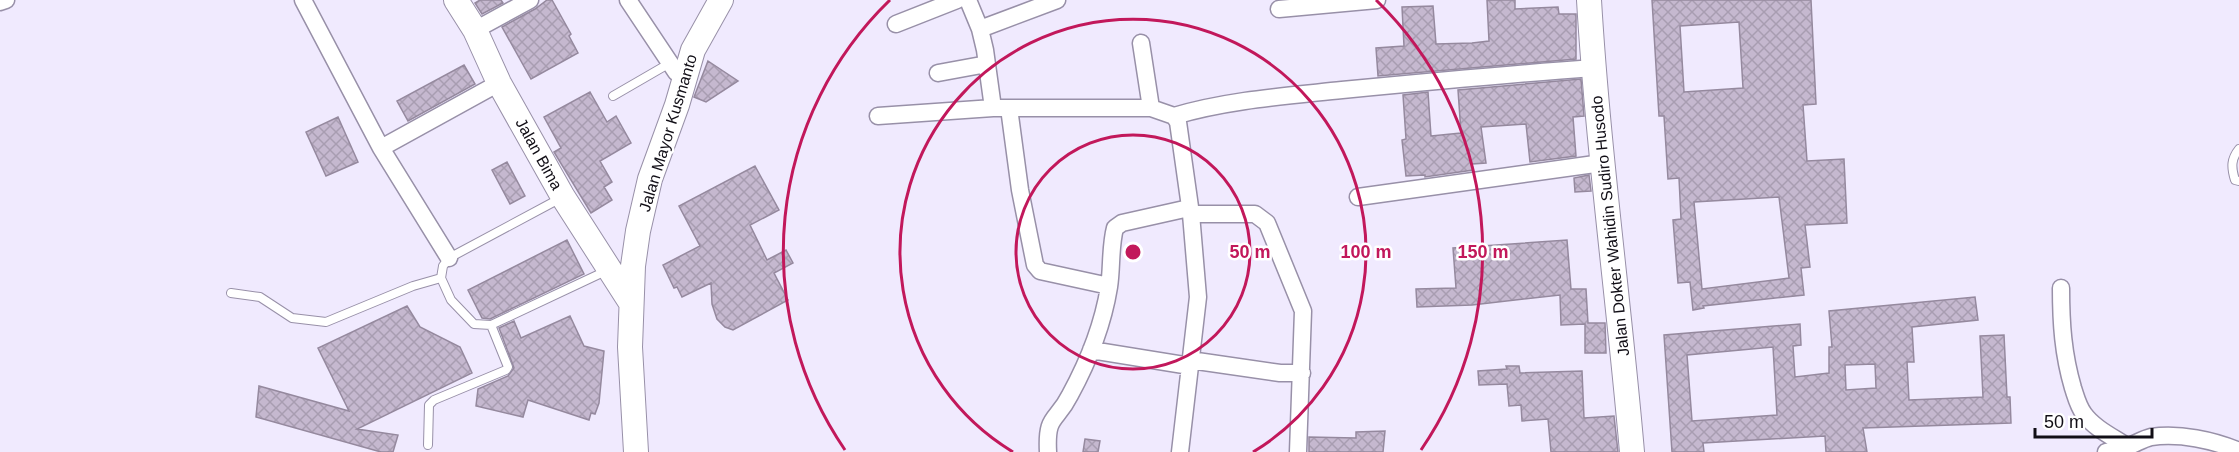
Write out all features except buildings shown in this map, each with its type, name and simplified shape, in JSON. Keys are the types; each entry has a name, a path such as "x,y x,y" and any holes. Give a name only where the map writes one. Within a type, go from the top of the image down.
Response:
{"main road":[{"name":"Jalan Bima","path":"456,0 475,30 499,83 563,197 631,303"},
{"name":"Jalan Mayor Kusmanto","path":"636,452 631,388 631,303 633,266 644,202 678,71 693,50 721,0"},
{"name":"Jalan Dokter Wahidin Sudiro Husodo","path":"1589,0 1602,163 1621,322 1632,452"}],"street":[{"path":"0,2 6,0"},
{"path":"303,0 381,148 449,258"},
{"path":"475,30 530,0"},
{"path":"628,0 678,71"},
{"path":"896,24 957,0"},
{"path":"968,0 980,29 987,64 1001,108 1035,265 1040,271 1109,286"},
{"path":"980,29 1058,0"},
{"path":"1279,9 1377,0"},
{"path":"1141,43 1151,108"},
{"path":"938,73 987,64"},
{"path":"878,116 1001,108 1151,108 1174,116 1200,108 1282,96 1456,78 1593,68"},
{"path":"381,148 499,83"},
{"path":"1174,116 1178,122 1190,211 1198,297 1180,452"},
{"path":"1358,197 1602,163"},
{"path":"1048,452 1048,428 1052,419 1069,398 1091,350 1109,286 1115,228 1122,223 1190,211 1255,214 1267,223 1303,311 1298,452"},
{"path":"2061,288 2062,335 2066,365 2077,400 2083,413 2098,427 2128,447"},
{"path":"1091,350 1280,373 1302,373"},
{"path":"2106,452 2128,447 2150,438 2182,437 2225,445 2239,451"}],"lane":[{"path":"613,96 678,71"},
{"path":"2239,149 2233,157 2232,170 2235,180 2239,181"},
{"path":"563,197 449,258 443,266 441,278 451,300 474,324 491,325 608,270"},
{"path":"231,294 260,297 292,318 326,322 413,286 441,278"},
{"path":"428,445 429,405 434,400 506,370 508,367 491,325"}]}
